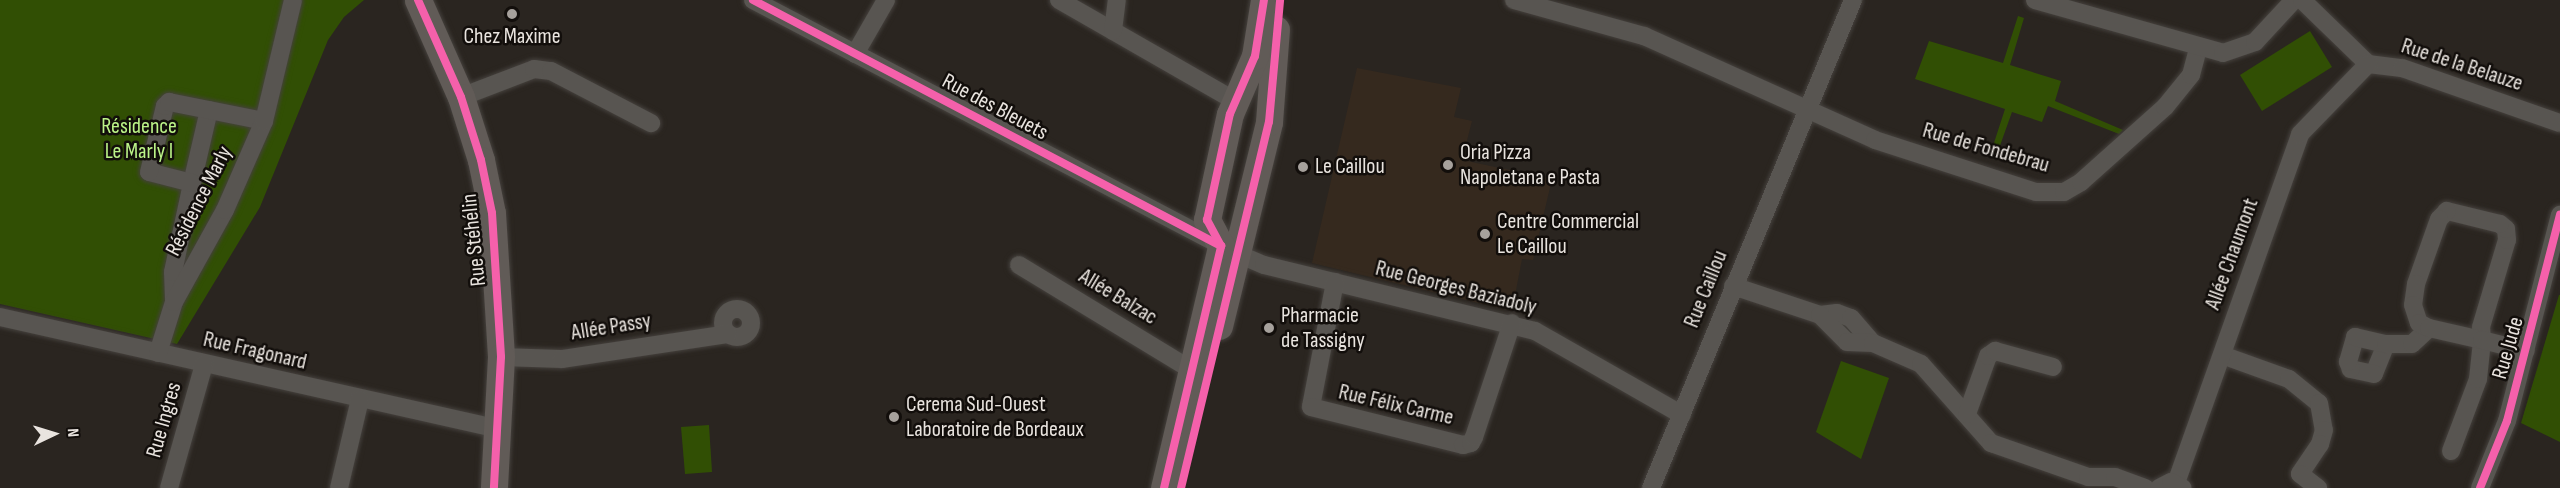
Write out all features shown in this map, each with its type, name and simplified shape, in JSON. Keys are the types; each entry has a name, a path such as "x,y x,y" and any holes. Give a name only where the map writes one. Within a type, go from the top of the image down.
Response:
{"main road":[{"name":"Rue Stéhélin","path":"418,0 461,98 481,160 492,213 501,357 499,429 494,488"},
{"path":"1181,488 1230,250 1207,220 1235,101 1255,56 1264,0"},
{"path":"1164,488 1192,370 1269,122 1280,0"}],"street":[{"name":"Résidence Marly","path":"158,352 174,302 225,210 264,121 292,0"},
{"name":"Rue des Bleuets","path":"753,0 1230,250"},
{"path":"855,54 886,0"},
{"path":"1059,0 1235,101"},
{"path":"1113,32 1117,0"},
{"name":"Rue de Fondebrau","path":"1514,0 1644,36 1875,140 2036,192 2064,192 2081,182 2165,107 2191,75 2198,48"},
{"name":"Rue Caillou","path":"1651,488 1853,0"},
{"name":"Rue de la Belauze","path":"2035,0 2198,48 2223,53 2255,42 2291,2 2368,64 2403,68 2560,123"},
{"name":"Allée Chaumont","path":"2172,486 2222,355 2300,134 2368,64"},
{"path":"461,98 534,69 551,72 651,123"},
{"name":"Résidence Marly","path":"192,183 149,172 165,106 170,102 264,121"},
{"name":"Résidence Marly","path":"174,302 173,272 209,110"},
{"path":"2451,452 2478,379 2482,340 2481,327 2507,240 2506,229 2457,212 2447,211 2439,219 2416,284 2414,314 2419,322 2429,328 2482,340 2526,351"},
{"name":"Rue Jude","path":"2480,488 2507,421 2560,215"},
{"name":"Rue Georges Baziadoly","path":"1230,250 1264,265 1512,323 1535,331 1682,415"},
{"name":"Allée Balzac","path":"1018,265 1192,370"},
{"name":"Rue Félix Carme","path":"1335,282 1311,407 1419,435 1463,445 1471,443 1512,323"},
{"path":"1733,286 1820,315 1847,342 1873,344 1921,364 1991,443 2088,477 2115,477 2145,488"},
{"name":"Rue Fragonard","path":"0,317 499,429"},
{"path":"2386,344 2412,344 2429,328"},
{"name":"Allée Passy","path":"501,357 562,359 728,334"},
{"path":"1967,414 1988,356 1995,351 2053,367"},
{"path":"2222,355 2289,379 2319,403 2324,430 2320,444 2300,474 2318,488"},
{"name":"Rue Ingres","path":"170,488 204,364"},
{"path":"339,488 360,399"}],"shaded area":[{"name":"Le Caillou","path":"1357,68 1461,88 1454,117 1472,121 1462,160 1552,179 1533,260 1522,259 1512,311 1312,263"}],"green space":[{"name":"Résidence Le Marly I","path":"0,0 364,0 344,17 328,40 260,207 177,344 0,304"},
{"path":"2018,16 2024,18 2010,65 2061,81 2055,101 2123,130 2119,134 2048,106 2042,122 2012,112 1997,154 1991,152 2005,109 1915,79 1929,41 2003,63"},
{"path":"2310,31 2332,67 2262,111 2240,75"},
{"path":"2560,295 2560,442 2521,423"},
{"path":"1841,361 1889,378 1861,459 1816,432"},
{"path":"709,425 712,472 685,474 681,427"}],"cycle path":[{"path":"418,0 461,97 481,160 492,213 501,357 494,488"},
{"path":"753,0 1221,246"},
{"path":"1164,488 1221,246 1207,220 1230,114 1255,56 1264,0"},
{"path":"1181,488 1269,122 1280,0"},
{"path":"2480,488 2507,421 2560,215"}],"place":[{"name":"Chez Maxime","path":"512,14"},
{"name":"Oria Pizza Napoletana e Pasta","path":"1448,165"},
{"name":"Le Caillou","path":"1303,167"},
{"name":"Centre Commercial Le Caillou","path":"1485,234"},
{"name":"Pharmacie de Tassigny","path":"1269,328"},
{"name":"Cerema Sud-Ouest Laboratoire de Bordeaux","path":"894,417"}]}
